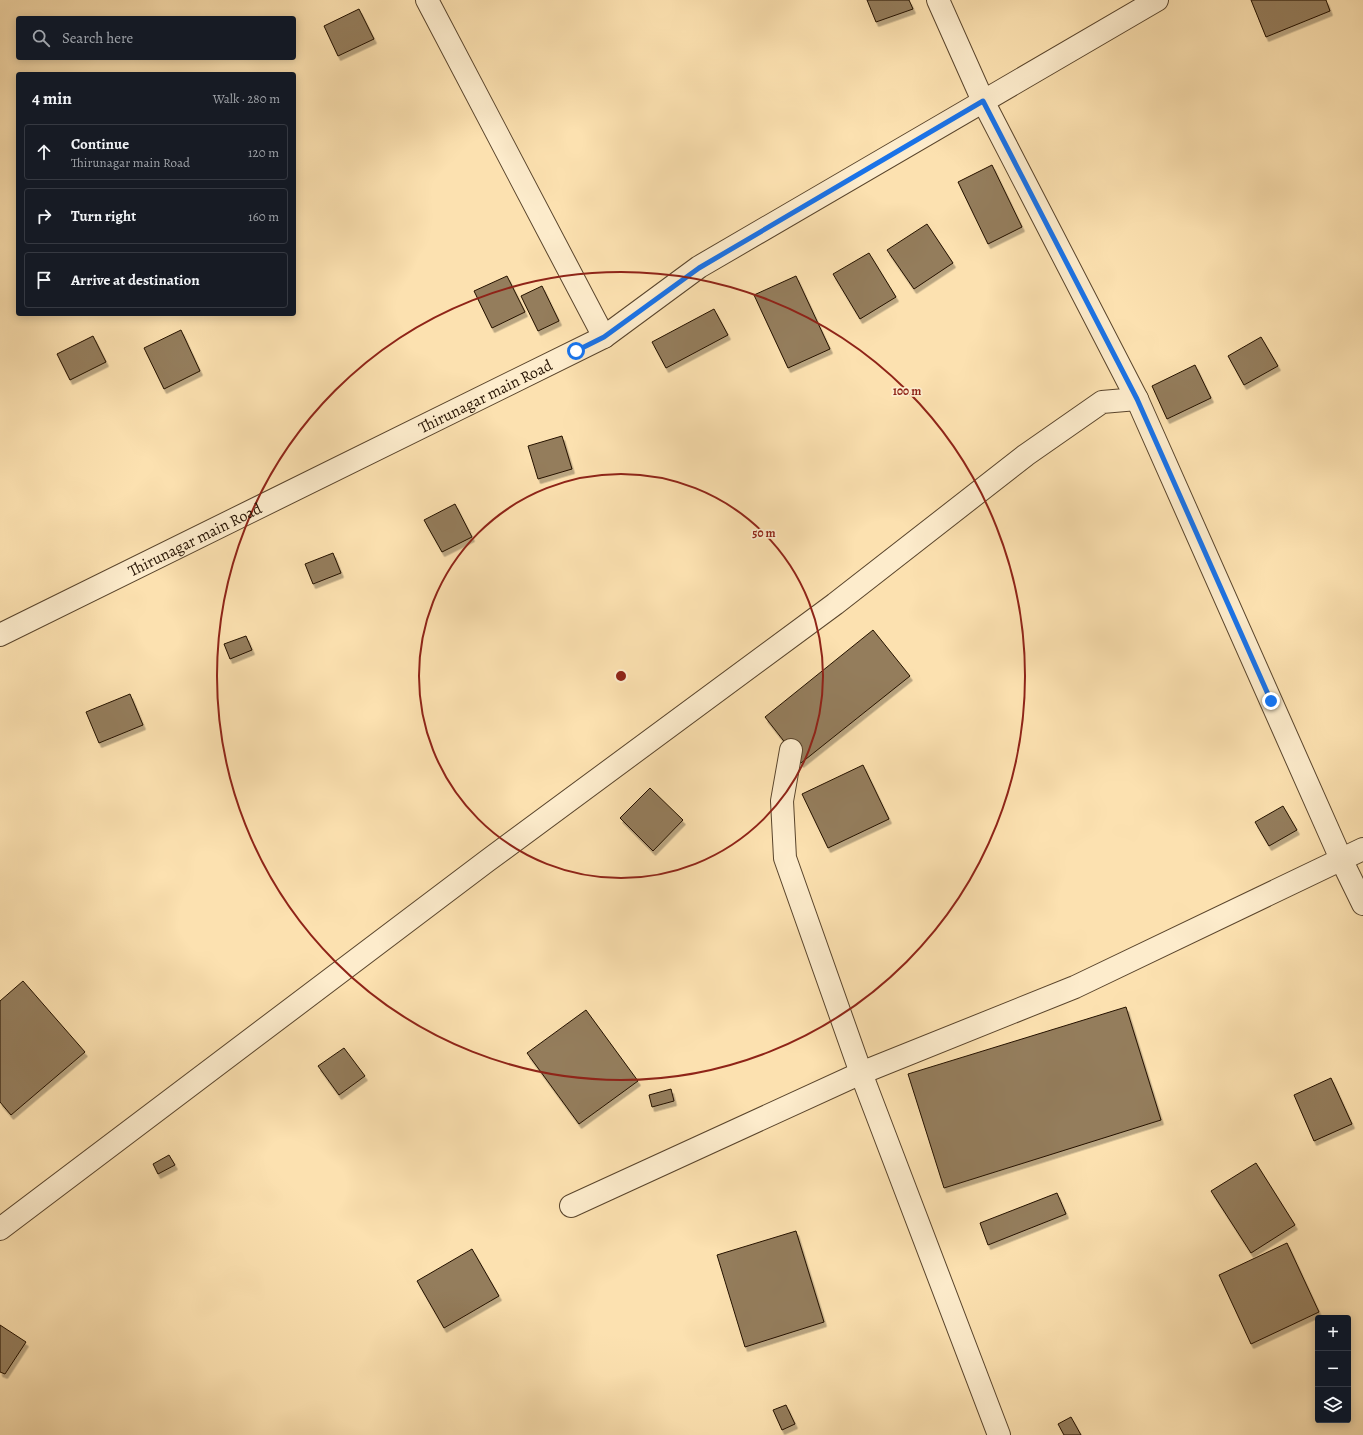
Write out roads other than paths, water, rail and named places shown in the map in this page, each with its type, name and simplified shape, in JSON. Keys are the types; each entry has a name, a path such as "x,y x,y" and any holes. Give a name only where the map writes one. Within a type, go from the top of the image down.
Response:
{"street":[{"path":"427,0 604,337"},
{"path":"938,0 983,101 1137,399 1341,859 1363,904"},
{"name":"Thirunagar main Road","path":"0,635 604,337 699,268 1157,0"},
{"path":"0,1229 468,876 835,604 1026,455 1102,402 1137,399"},
{"path":"791,750 782,801 785,858 861,1073 999,1435"},
{"path":"571,1206 861,1073 1075,987 1363,849"}]}
